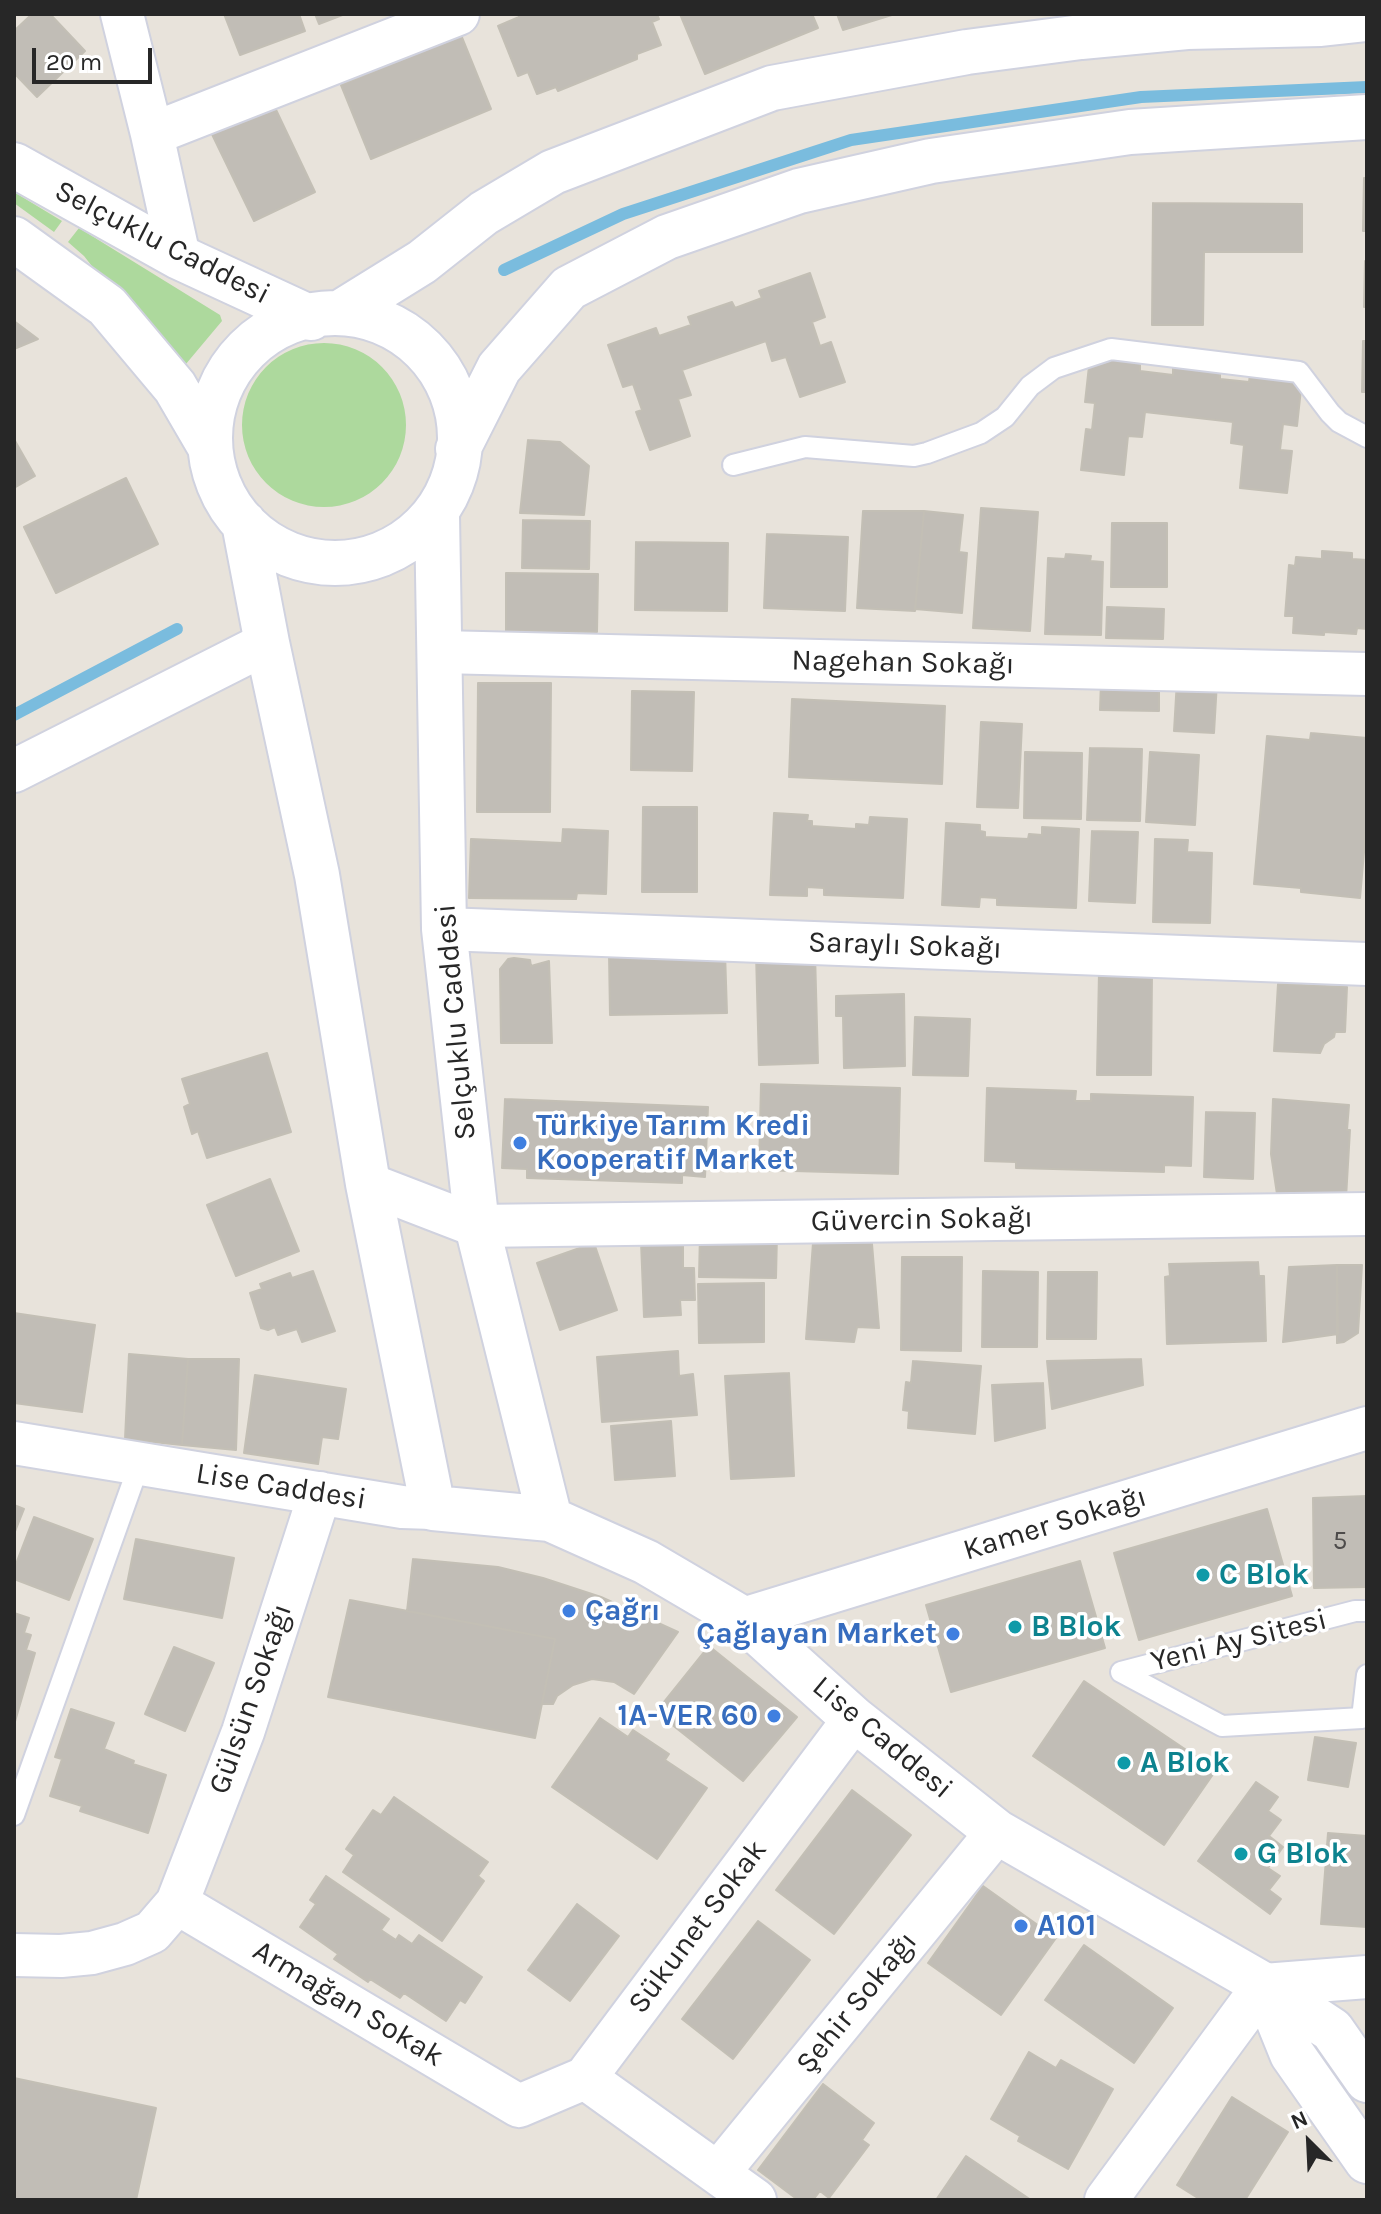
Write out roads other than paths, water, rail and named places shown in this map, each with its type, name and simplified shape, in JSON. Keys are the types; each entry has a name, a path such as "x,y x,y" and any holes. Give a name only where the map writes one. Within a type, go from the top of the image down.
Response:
{"street":[{"path":"122,14 179,257"},
{"path":"152,134 458,14"},
{"path":"327,314 422,262 484,213 553,172 772,88 967,52 1079,23 1187,27 1321,24 1367,19"},
{"path":"458,449 499,368 569,288 667,237 799,191 931,161 1130,132 1367,117"},
{"name":"Selçuklu Caddesi","path":"14,165 179,257 327,314"},
{"path":"16,241 107,306 175,387 210,447"},
{"path":"327,314 374,318 396,331 438,371 451,393 454,407 458,449 452,484 437,515 425,528 390,552 352,561 331,562 287,554 269,545 244,523 227,499 215,472 210,447 214,400 231,366 261,337 298,320 327,314"},
{"name":"Selçuklu Caddesi","path":"437,515 444,929 477,1226 550,1519"},
{"path":"244,523 317,875 368,1184 433,1508"},
{"path":"14,771 267,643"},
{"name":"Nagehan Sokağı","path":"440,652 1367,674"},
{"name":"Saraylı Sokağı","path":"444,929 1367,964"},
{"path":"368,1184 477,1226"},
{"name":"Güvercin Sokağı","path":"477,1226 1367,1214"},
{"name":"Kamer Sokağı","path":"743,1619 1367,1428"},
{"name":"Lise Caddesi","path":"14,1443 402,1507 550,1519 646,1562 743,1619 854,1719 997,1832 1264,1985 1332,2030 1367,2080"},
{"name":"Gülsün Sokağı","path":"177,1903 243,1732 320,1493"},
{"name":"Sükunet Sokak","path":"585,2078 854,1719"},
{"name":"Şehir Sokağı","path":"718,2173 997,1832"},
{"path":"14,1955 92,1953 125,1944 152,1932 177,1903"},
{"name":"Armağan Sokak","path":"177,1903 519,2106 585,2078"},
{"path":"1106,2200 1264,1985 1367,1977"},
{"path":"1264,1985 1292,2054 1367,2161"},
{"path":"585,2078 755,2200"}],"lane":[{"path":"733,465 805,447 914,456 927,453 981,433 1005,417 1030,386 1054,368 1111,349 1299,372 1339,422 1367,437"},
{"path":"14,1815 139,1465"},
{"name":"Yeni Ay Sitesi","path":"1367,1611 1355,1611 1121,1672 1222,1726 1362,1718 1367,1675"}],"waterway":[{"path":"504,270 623,214 851,140 1141,97 1367,87"},
{"path":"14,715 177,629"}],"place":[{"name":"Türkiye Tarım Kredi Kooperatif Market","path":"520,1143"},
{"name":"C Blok","path":"1203,1575"},
{"name":"Çağrı","path":"569,1611"},
{"name":"B Blok","path":"1015,1627"},
{"name":"Çağlayan Market","path":"953,1634"},
{"name":"1A-VER 60","path":"774,1716"},
{"name":"A Blok","path":"1124,1763"},
{"name":"G Blok","path":"1241,1854"},
{"name":"A101","path":"1021,1926"}]}
